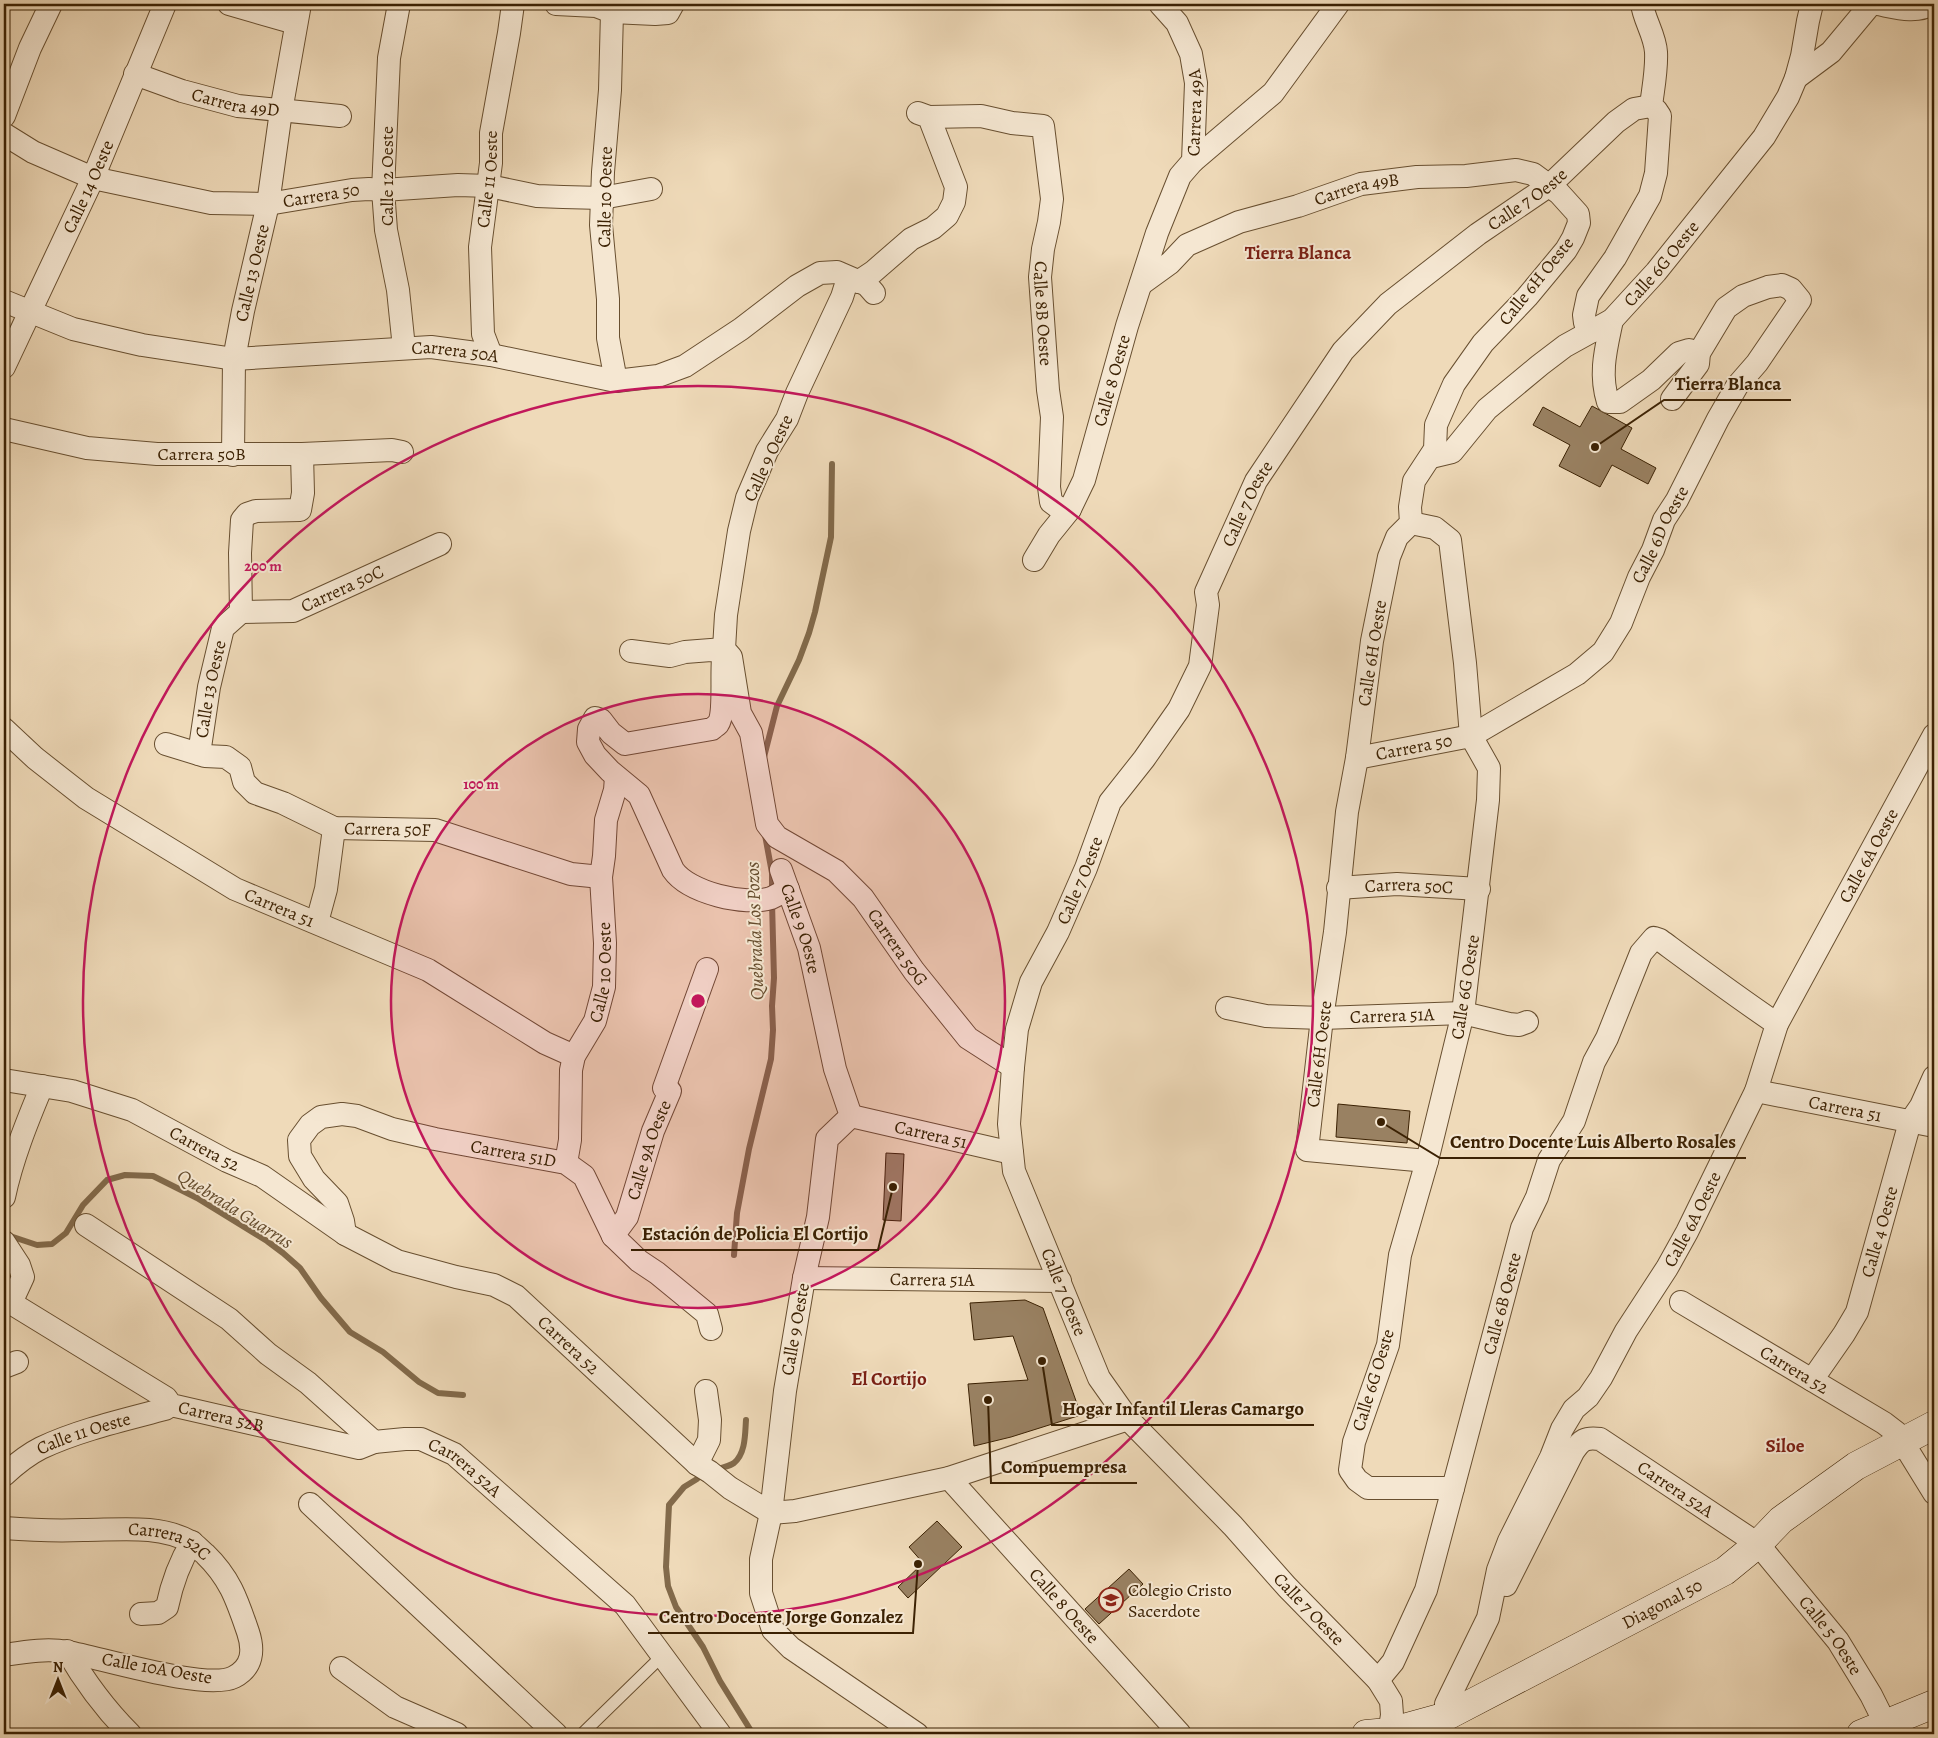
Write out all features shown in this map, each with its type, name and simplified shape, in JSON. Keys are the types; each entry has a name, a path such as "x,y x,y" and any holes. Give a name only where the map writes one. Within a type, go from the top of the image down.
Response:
{"street":[{"path":"4,116 30,48 51,4"},
{"name":"Calle 14 Oeste","path":"4,367 93,178 165,4"},
{"path":"229,4 298,13"},
{"name":"Calle 12 Oeste","path":"399,4 389,58 382,122 386,230 398,290 404,348"},
{"name":"Calle 11 Oeste","path":"491,355 483,334 480,247 489,186 491,133 510,33 513,4"},
{"path":"556,4 596,6 612,12 655,14 668,13 673,4"},
{"name":"Carrera 49A","path":"1160,4 1176,23 1191,54 1196,84 1193,161 1180,176 1172,195"},
{"path":"1193,161 1273,93 1338,4"},
{"path":"1593,331 1585,323 1584,315 1588,296 1615,258 1650,196 1656,172 1660,116 1651,106 1656,51 1652,34 1644,16 1642,4"},
{"name":"Calle 6G Oeste","path":"1431,457 1452,452 1487,409 1565,346 1612,320 1656,272 1764,137 1788,97 1796,78 1812,4"},
{"path":"1796,78 1815,66 1831,52 1871,4"},
{"path":"1877,4 1908,9 1925,8 1932,4"},
{"name":"Calle 10 Oeste","path":"612,12 610,90 603,172 601,225 608,299 608,338 616,381"},
{"name":"Calle 13 Oeste","path":"233,455 234,359 268,204 281,111 298,13"},
{"name":"Carrera 49D","path":"135,74 182,91 238,106 340,116"},
{"name":"Calle 7 Oeste","path":"1381,1734 1392,1715 1391,1701 1378,1680 1287,1588 1233,1526 1128,1419 1099,1378 1014,1172 1009,1124 1017,1029 1031,982 1062,923 1086,868 1110,802 1144,759 1179,709 1200,666 1208,605 1206,592 1256,481 1343,351 1388,304 1478,234 1550,185 1616,122 1634,109 1651,106"},
{"name":"Calle 8B Oeste","path":"860,284 911,239 933,228 947,216 954,202 956,188 923,115 980,116 1012,123 1043,126 1052,199 1050,222 1043,249 1040,277 1048,390 1052,417 1049,487 1060,505"},
{"name":"Carrera 50","path":"4,134 33,152 93,178 211,203 268,204 369,188 384,190 489,186 537,196 602,198 650,189"},
{"name":"Carrera 49B","path":"1141,284 1170,263 1187,245 1239,222 1298,206 1361,184 1417,177 1448,177 1516,170 1533,174 1550,185 1578,214"},
{"name":"Calle 8 Oeste","path":"1034,560 1049,534 1060,505 1084,480 1124,336 1172,195"},
{"name":"Calle 6H Oeste","path":"1427,1161 1307,1150 1322,1018 1335,932 1347,812 1372,640 1389,557 1397,536 1411,523 1410,507 1414,482 1435,449 1436,425 1454,384 1483,344 1527,297 1566,250 1579,223 1578,214"},
{"path":"1160,227 1187,245"},
{"name":"Carrera 50A","path":"4,301 73,329 142,345 234,359 431,347 491,355 616,381 658,376 685,366 741,329 797,286 820,274 837,272 860,284"},
{"name":"Calle 9 Oeste","path":"860,284 842,297 800,385 787,419 767,451 746,498 739,531 728,607 722,658 719,723 712,729 625,744 611,733 601,720 595,718 589,729 588,742 595,755 616,777 639,794 679,878 694,887 723,897 747,900 770,898 784,880 809,948 835,1069 851,1116 827,1139 818,1217 804,1278 785,1391 771,1513 761,1559 761,1593 773,1630 791,1648 917,1734"},
{"name":"Calle 6D Oeste","path":"1471,736 1577,674 1603,652 1621,622 1639,577 1653,550 1664,520 1677,500 1718,419 1737,386 1757,362 1800,300 1791,289 1782,285 1768,287 1743,296 1726,308 1699,353"},
{"path":"1612,320 1605,350 1603,374 1608,402 1620,402 1651,380 1679,353 1689,350 1699,353 1698,364 1672,398"},
{"name":"Carrera 50B","path":"4,429 87,448 157,454 302,454 358,450 402,452"},
{"path":"241,612 240,553 242,520 247,514 256,511 300,510 303,493 302,454"},
{"name":"Calle 6G Oeste","path":"1411,523 1435,528 1450,540 1465,663 1471,736 1489,768 1488,800 1463,1013 1427,1161 1400,1255 1388,1346 1354,1442 1350,1470 1356,1480 1368,1488 1453,1488"},
{"name":"Carrera 50C","path":"241,612 293,611 440,544"},
{"name":"Calle 13 Oeste","path":"199,754 209,688 223,628 241,612"},
{"path":"631,651 670,656 685,652 724,649"},
{"name":"Calle 9 Oeste","path":"724,649 731,656 740,713 751,733 767,824 777,837"},
{"name":"Carrera 51","path":"4,729 35,758 86,798 234,889 317,922 428,970 545,1043 574,1056"},
{"name":"Calle 6A Oeste","path":"1488,1618 1498,1570 1508,1541 1551,1457 1562,1429 1574,1409 1588,1397 1601,1378 1626,1331 1667,1268 1696,1214 1756,1091 1777,1024 1934,735"},
{"name":"Carrera 50","path":"1356,758 1471,736"},
{"name":"Carrera 50F","path":"166,744 199,754 226,758 240,767 244,782 255,793 283,803 334,828 435,830 571,874 601,877"},
{"name":"Calle 10 Oeste","path":"566,1163 570,1140 571,1070 574,1056 594,1021 604,987 605,943 601,877 606,820 615,790 616,777"},
{"path":"317,922 326,889 334,828"},
{"name":"Carrera 50G","path":"777,837 836,871 863,898 914,971 968,1038 1013,1067"},
{"name":"Carrera 50C","path":"1338,888 1397,884 1479,889"},
{"name":"Calle 6B Oeste","path":"1378,1680 1394,1662 1426,1590 1522,1228 1537,1197 1548,1160 1574,1121 1594,1062 1607,1038 1641,953 1654,938 1660,940 1699,967 1732,994 1777,1024"},
{"name":"Calle 9A Oeste","path":"613,1236 627,1217 653,1131 707,969"},
{"name":"Carrera 51A","path":"1227,1008 1266,1016 1322,1018 1463,1013 1508,1024 1519,1025 1527,1022"},
{"name":"Calle 4 Oeste","path":"1812,1380 1857,1312 1910,1122 1921,1106 1934,1077"},
{"name":"Carrera 52","path":"4,1080 72,1091 132,1110 227,1161 262,1176 345,1234 401,1262 494,1285 516,1296 697,1464 730,1488 771,1513"},
{"path":"4,1197 7,1179 42,1086"},
{"name":"Carrera 51","path":"1756,1091 1934,1126"},
{"name":"Carrera 51D","path":"345,1234 344,1221 337,1203 314,1179 300,1156 299,1140 310,1124 321,1117 342,1114 357,1116 392,1129 435,1139 566,1163 584,1176 613,1236 639,1260 707,1314 711,1329"},
{"name":"Carrera 51","path":"851,1116 1012,1153"},
{"path":"86,1225 229,1319 268,1354 308,1383 374,1442"},
{"path":"4,1242 19,1265 24,1277 7,1302"},
{"name":"Carrera 51A","path":"804,1278 1060,1281"},
{"name":"Carrera 52B","path":"7,1302 166,1398 171,1405 359,1448 374,1442"},
{"name":"Carrera 52","path":"1681,1302 1884,1423 1897,1433 1903,1442"},
{"path":"697,1464 709,1440 710,1420 706,1391"},
{"name":"Calle 11 Oeste","path":"4,1475 18,1462 40,1448 110,1423 165,1409 171,1405"},
{"path":"771,1513 795,1511 949,1478 1128,1419"},
{"name":"Diagonal 50","path":"1381,1734 1447,1716 1725,1571 1758,1544 1781,1520 1856,1466 1934,1425"},
{"name":"Calle 6A Oeste","path":"1447,1716 1446,1704 1573,1452 1581,1441 1593,1438"},
{"name":"Carrera 52A","path":"1593,1438 1600,1439 1758,1544"},
{"name":"Carrera 52A","path":"374,1442 421,1439 454,1454 625,1605 720,1734"},
{"path":"1903,1442 1934,1493"},
{"name":"Calle 8 Oeste","path":"949,1478 1180,1734"},
{"path":"310,1504 556,1734"},
{"name":"Carrera 52C","path":"4,1528 41,1531 146,1530 171,1534 192,1542 219,1568 232,1588 252,1645 252,1656 247,1667"},
{"path":"141,1614 158,1613 167,1607 171,1584 192,1542"},
{"name":"Calle 5 Oeste","path":"1758,1544 1838,1641 1871,1695 1876,1731"},
{"path":"67,1651 87,1684 110,1714 130,1734"},
{"name":"Calle 10A Oeste","path":"4,1655 22,1652 67,1651 140,1669 206,1681 233,1678 247,1667"},
{"path":"341,1668 395,1707 457,1734"},
{"path":"1876,1731 1934,1704"}],"lane":[{"path":"582,1734 662,1656"}],"building":[{"path":"1592,406 1632,428 1621,449 1656,468 1648,484 1612,465 1600,487 1559,466 1570,445 1533,425 1543,407 1580,427"},
{"path":"1338,1104 1410,1111 1407,1143 1336,1137"},
{"path":"886,1153 904,1154 901,1221 883,1220"},
{"path":"1025,1300 1043,1308 1081,1415 1011,1437 974,1446 968,1384 1028,1380 1013,1336 974,1340 970,1303"},
{"path":"937,1521 962,1547 908,1598 898,1587 923,1563 909,1547"},
{"name":"Colegio Cristo Sacerdote","path":"1129,1569 1143,1584 1099,1624 1085,1609"}],"waterway":[{"name":"Quebrada Los Pozos","path":"764,757 777,706 799,660 815,612 831,537 832,464"},
{"name":"Quebrada Los Pozos","path":"765,835 772,873 772,892"},
{"name":"Quebrada Los Pozos","path":"734,1255 737,1213 749,1149 771,1059 774,978 772,902"},
{"name":"Quebrada Guarrus","path":"7,1235 37,1245 52,1244 66,1233 83,1205 107,1180 125,1175 153,1176 197,1198 283,1253 300,1268 321,1298 350,1332 383,1352 419,1382 438,1393 463,1395"},
{"name":"Quebrada Los Pozos","path":"719,1469 734,1463 741,1454 746,1420"},
{"name":"Quebrada Guarrus","path":"697,1479 684,1487 669,1505 666,1567 668,1586 676,1607 703,1647 720,1681 753,1734"}],"place":[{"name":"Tierra Blanca","path":"1595,447"},
{"name":"Centro Docente Luis Alberto Rosales","path":"1381,1122"},
{"name":"Estación de Policia El Cortijo","path":"893,1187"},
{"name":"Hogar Infantil Lleras Camargo","path":"1042,1361"},
{"name":"Compuempresa","path":"988,1400"},
{"name":"Centro Docente Jorge Gonzalez","path":"918,1564"},
{"name":"Colegio Cristo Sacerdote","path":"1111,1600"}],"district":[{"name":"Tierra Blanca","path":"1298,253"},
{"name":"El Cortijo","path":"889,1379"},
{"name":"Siloe","path":"1785,1446"}]}
